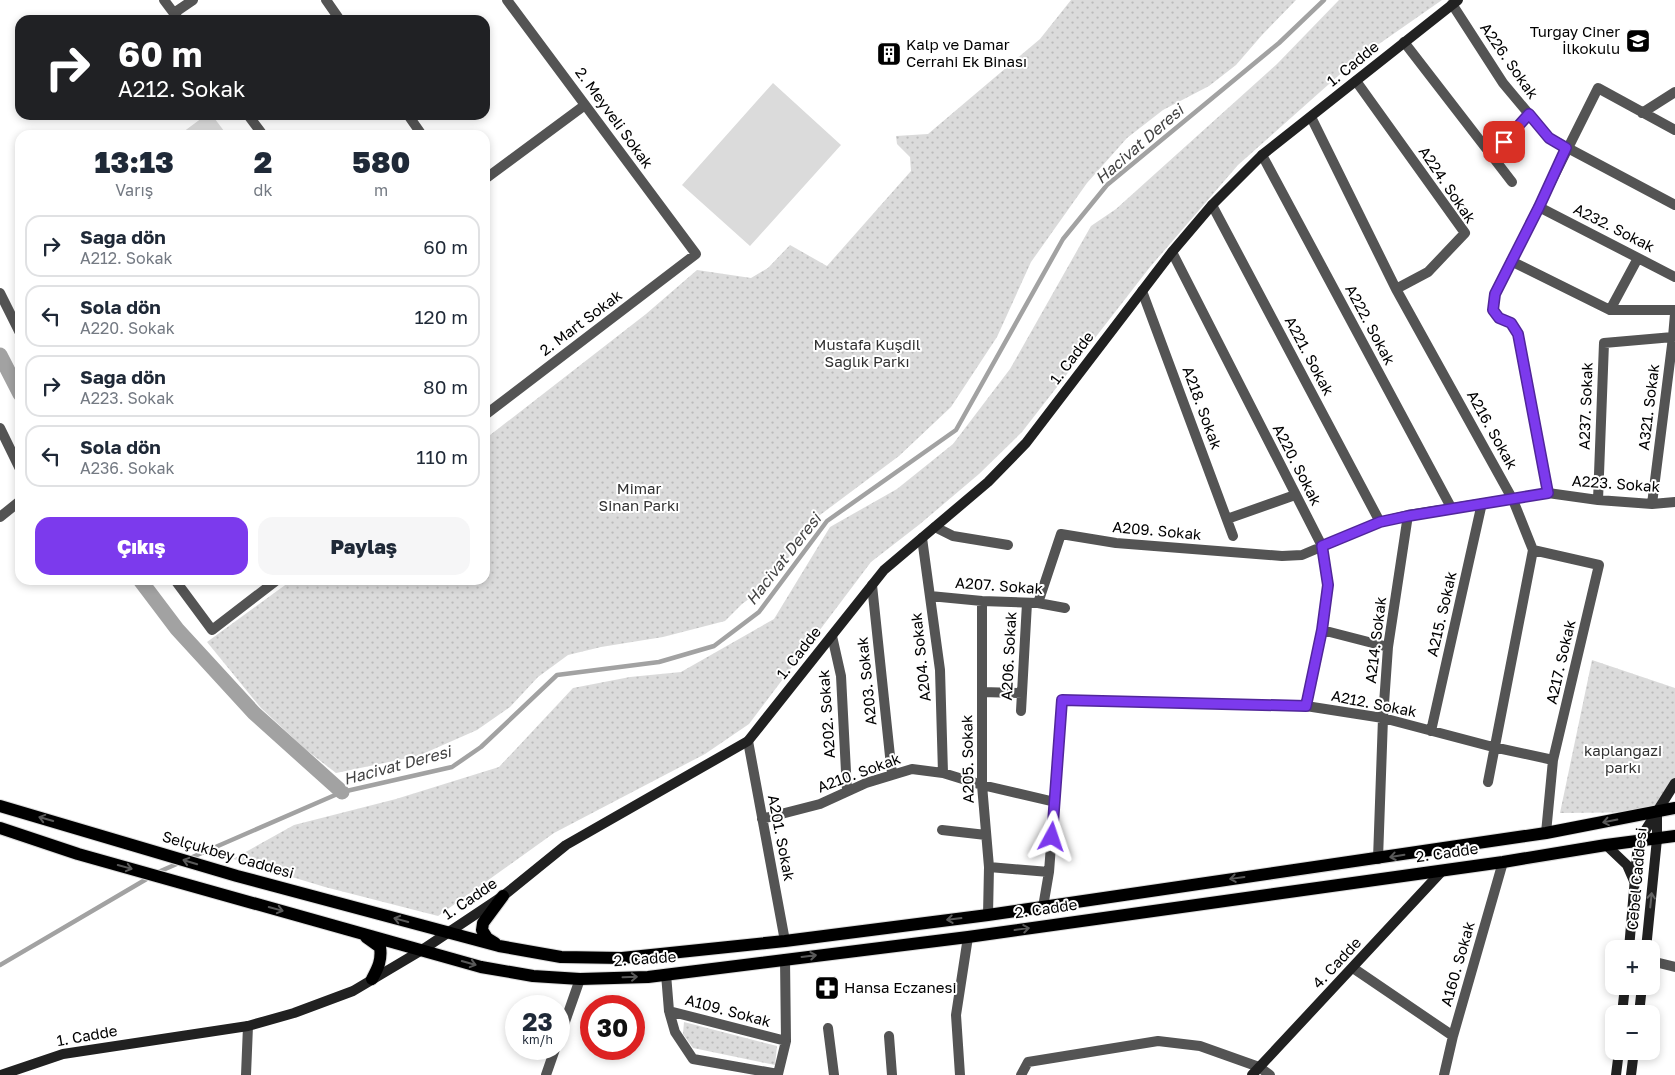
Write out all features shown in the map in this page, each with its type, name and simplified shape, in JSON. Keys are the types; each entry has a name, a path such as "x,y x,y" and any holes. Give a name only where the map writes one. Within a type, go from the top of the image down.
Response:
{"main road":[{"name":"1. Cadde","path":"1,1075 63,1054 248,1026 294,1013 353,991 422,950 503,896 566,845 748,741 884,570 988,482 1026,443 1172,252 1212,205 1262,155 1455,2"},
{"path":"1638,842 1675,783"},
{"name":"Selçukbey Caddesi","path":"1,808 92,832 237,876 448,932"},
{"name":"2. Cadde","path":"448,932 499,946 560,957 622,958 785,941 988,915 1546,833 1675,808"},
{"name":"Cebel Caddesi","path":"1647,940 1657,838 1657,812"},
{"path":"0,828 78,854 422,950"},
{"name":"2. Cadde","path":"422,950 481,967 533,976 580,978 648,977 968,937 1675,836"},
{"name":"Cebel Caddesi","path":"1630,940 1638,842"},
{"path":"1606,845 1627,865 1635,882"},
{"name":"4. Cadde","path":"1252,1075 1443,870"},
{"path":"499,946 486,938 482,930 483,923 503,896"},
{"path":"352,930 380,946 380,964 372,979"},
{"path":"1616,1074 1618,1060"},
{"path":"1631,1075 1633,1060"}],"street":[{"path":"164,0 175,15"},
{"path":"178,15 193,0"},
{"path":"326,0 336,15"},
{"name":"2. Meyveli Sokak","path":"508,0 696,254"},
{"name":"A226. Sokak","path":"1455,2 1503,83 1549,138 1675,205"},
{"path":"1404,42 1512,182"},
{"name":"A224. Sokak","path":"1356,81 1465,233 1428,272 1396,289"},
{"path":"1548,493 1518,334 1511,323 1499,318 1493,310 1495,294 1539,207 1566,148 1598,88 1675,130"},
{"path":"1642,113 1675,92"},
{"path":"490,175 585,104"},
{"path":"1492,156 1529,114"},
{"name":"A216. Sokak","path":"1311,117 1396,289 1513,500 1533,550"},
{"name":"A222. Sokak","path":"1262,155 1452,509"},
{"name":"A221. Sokak","path":"1212,205 1380,522"},
{"name":"A232. Sokak","path":"1539,207 1675,277"},
{"name":"A220. Sokak","path":"1172,252 1322,546 1328,585 1322,630 1306,706"},
{"name":"2. Mart Sokak","path":"490,411 696,254"},
{"path":"1610,310 1638,258"},
{"path":"1511,261 1610,310 1675,310"},
{"name":"A218. Sokak","path":"1142,292 1233,536"},
{"path":"0,293 15,323"},
{"name":"A321. Sokak","path":"1652,504 1675,314"},
{"name":"A237. Sokak","path":"1598,500 1604,343 1673,337"},
{"path":"0,428 15,458"},
{"name":"A223. Sokak","path":"1322,546 1380,522 1548,493 1598,500 1652,504 1675,502"},
{"path":"1227,519 1295,495"},
{"name":"A215. Sokak","path":"1431,731 1482,503"},
{"path":"0,517 15,505"},
{"name":"A214. Sokak","path":"1378,859 1383,718 1388,647 1408,516"},
{"path":"934,527 953,536 1008,544"},
{"name":"A209. Sokak","path":"1038,603 1061,534 1116,543 1282,556 1302,555 1322,546"},
{"name":"A204. Sokak","path":"922,538 940,670 943,773"},
{"path":"1488,782 1493,747 1533,550"},
{"name":"A217. Sokak","path":"1533,550 1599,565 1553,760 1546,833"},
{"path":"179,585 212,630 270,585"},
{"name":"A203. Sokak","path":"872,585 892,775"},
{"name":"A207. Sokak","path":"930,596 982,601 1038,603 1065,608"},
{"name":"A205. Sokak","path":"982,601 982,785 989,866 988,915"},
{"name":"A206. Sokak","path":"1021,711 1027,603"},
{"path":"1322,630 1388,647"},
{"name":"A202. Sokak","path":"832,636 841,676 847,791"},
{"path":"982,692 1022,693"},
{"name":"A212. Sokak","path":"1043,907 1050,872 1062,700 1306,706 1383,718 1493,747 1553,760"},
{"name":"A201. Sokak","path":"748,741 785,941"},
{"name":"A210. Sokak","path":"762,819 820,804 866,783 912,769 943,773 982,785 1055,802"},
{"path":"942,830 986,835"},
{"name":"A160. Sokak","path":"1444,1075 1453,1036 1503,862"},
{"path":"989,866 1050,872"},
{"path":"960,1075 956,1015 968,937"},
{"path":"669,1011 675,1032 693,1059 778,1074 786,1041 785,959"},
{"path":"1660,963 1675,967"},
{"path":"1352,968 1453,1036"},
{"name":"A109. Sokak","path":"666,974 669,1011 786,1041"},
{"path":"570,1007 580,978"},
{"path":"246,1075 248,1026"},
{"path":"828,1028 834,1075"},
{"path":"889,1036 892,1075"},
{"path":"1021,1075 1028,1062 1158,1041 1200,1046 1259,1067 1270,1075"},
{"path":"546,1075 551,1060"},
{"path":"1616,1074 1627,1075"}],"green space":[{"path":"1071,0 1296,0 1236,65 1209,86 1163,110 1127,138 1087,183 1031,262 997,337 951,407 899,456 820,515 769,584 742,604 725,621 663,637 601,647 568,655 538,677 510,707 477,730 418,756 336,773 305,749 261,708 207,642 285,585 490,585 490,435 646,314 697,270 751,278 768,268 790,245 827,266 911,171 910,157 897,144 896,136 928,134 1040,39"},
{"path":"1339,0 1442,0 1356,60 1238,165 1150,267 1022,432 979,474 871,562 749,724 705,754 554,833 438,916 325,887 233,859 294,825 396,799 499,767 573,688 630,677 681,672 774,619 830,527 897,489 953,444 1010,369 1091,226 1116,209 1277,64"},
{"path":"773,83 841,145 750,246 682,185"},
{"path":"199,120 216,120 223,130 186,130"},
{"name":"kaplangazi parkı","path":"1592,660 1675,688 1675,782 1657,812 1560,813"},
{"path":"684,1022 777,1046 775,1065 693,1048 683,1034"}],"waterway":[{"name":"Hacivat Deresi","path":"188,859 342,792 452,767 481,747 557,675 659,662 714,646 759,612 827,521 956,430 1063,239 1107,185 1279,43 1324,0"},
{"path":"0,355 15,384"},
{"path":"144,585 177,629 254,713 342,792"},
{"name":"Hacivat Deresi","path":"156,873 179,863"},
{"name":"Hacivat Deresi","path":"0,965 150,877"}],"place":[{"name":"Turgay Ciner İlkokulu","path":"1638,41"},
{"name":"Kalp ve Damar Cerrahi Ek Binası","path":"889,54"},
{"name":"Hansa Eczanesi","path":"827,988"}],"route":[{"path":"1052,837 1062,700 1306,706 1322,630 1328,585 1322,546 1380,522 1548,493 1518,334 1511,323 1499,318 1493,310 1495,294 1539,207 1566,148 1549,138 1529,114 1504,142"}],"park label":[{"name":"Mustafa Kuşdil Sağlık Parkı","path":"867,354"},
{"name":"Mimar Sinan Parkı","path":"639,498"}]}
